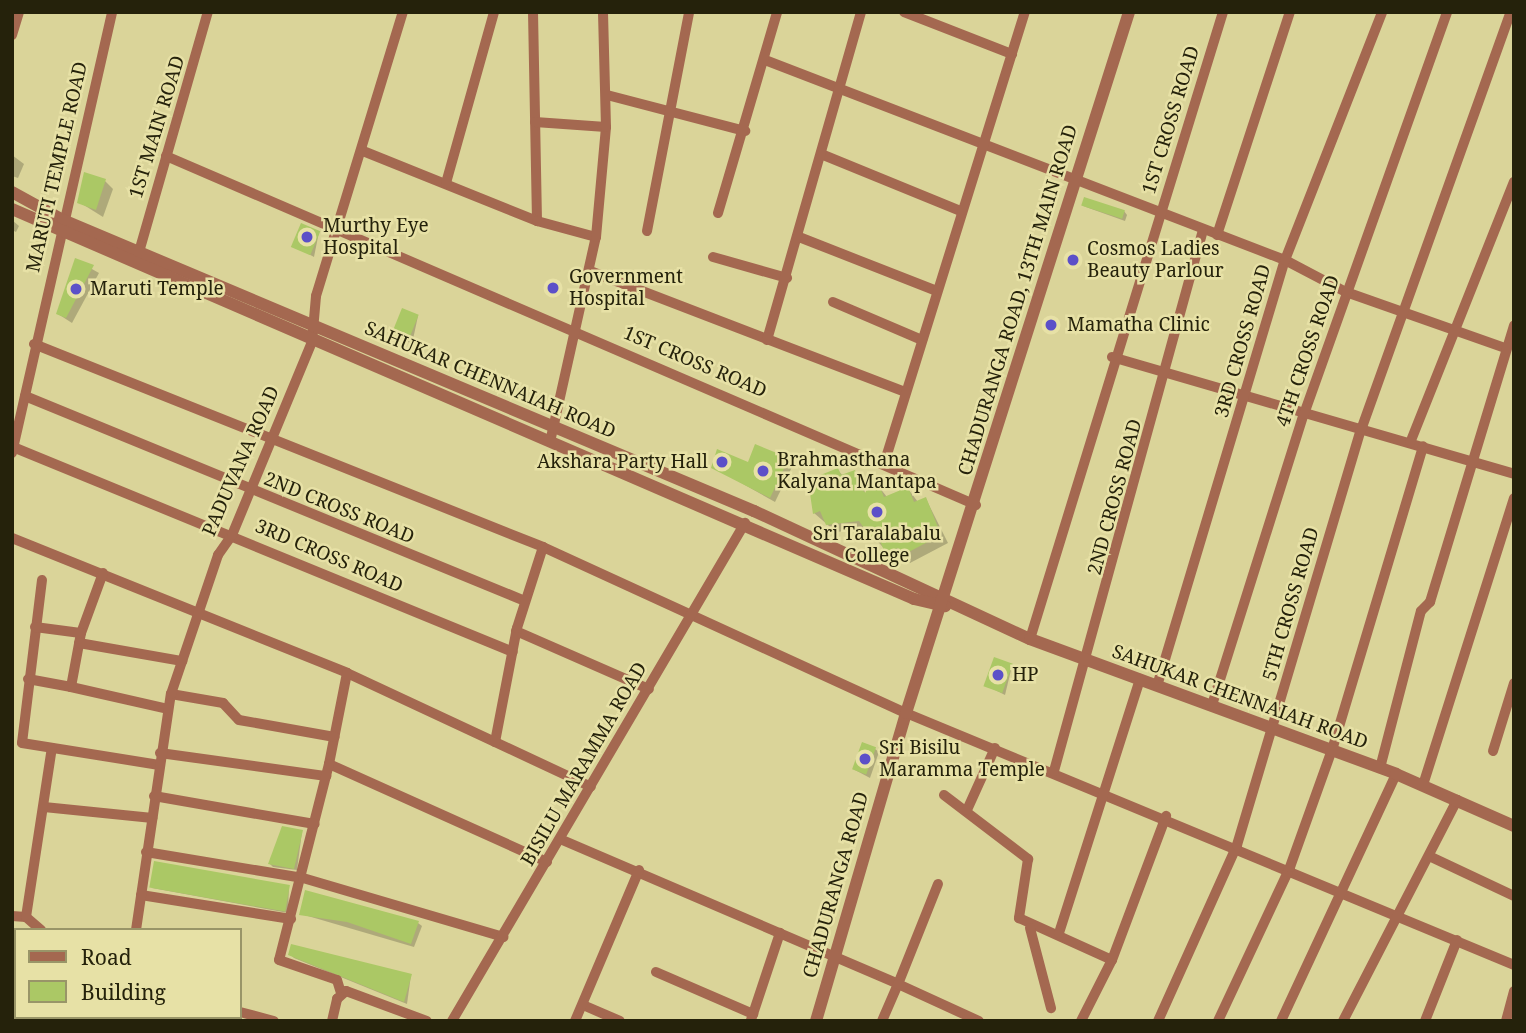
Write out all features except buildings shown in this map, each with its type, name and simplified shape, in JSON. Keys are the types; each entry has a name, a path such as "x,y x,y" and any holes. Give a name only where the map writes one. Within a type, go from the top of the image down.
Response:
{"street":[{"path":"12,35 19,12"},
{"name":"MARUTI TEMPLE ROAD","path":"12,454 34,344 112,12"},
{"name":"1ST MAIN ROAD","path":"139,252 208,12"},
{"name":"PADUVANA ROAD","path":"136,928 171,694 218,555 232,535 312,342 313,327 337,230 403,12"},
{"path":"446,183 494,12"},
{"path":"533,12 537,221"},
{"path":"550,442 573,329 590,271 596,237 607,96 603,12"},
{"path":"647,231 673,111 689,12"},
{"path":"718,214 746,131 777,12"},
{"path":"767,340 799,237 861,12"},
{"path":"905,12 1012,54"},
{"path":"884,464 981,144 1025,12"},
{"name":"CHADURANGA ROAD, 13TH MAIN ROAD","path":"945,604 1073,177 1129,12"},
{"name":"1ST CROSS ROAD","path":"1030,639 1112,357 1223,12"},
{"path":"1217,234 1290,12"},
{"name":"3RD CROSS ROAD","path":"1157,686 1285,261 1382,12"},
{"name":"4TH CROSS ROAD","path":"1212,705 1304,414 1447,12"},
{"name":"5TH CROSS ROAD","path":"1158,1021 1237,845 1361,429 1511,12"},
{"path":"765,60 839,84 981,144 1073,177 1285,261 1346,292 1505,348"},
{"path":"607,96 746,131"},
{"path":"535,122 606,127"},
{"path":"363,151 537,221 596,237"},
{"path":"821,154 961,211"},
{"name":"1ST CROSS ROAD","path":"166,156 573,329 976,505"},
{"path":"1410,443 1452,329 1459,325 1514,182"},
{"name":"SAHUKAR CHENNAIAH ROAD","path":"12,192 63,220 552,427 945,604"},
{"name":"SAHUKAR CHENNAIAH ROAD","path":"12,209 60,235 745,523 1089,662 1396,774 1514,826"},
{"name":"2ND CROSS ROAD","path":"1054,771 1089,662 1203,230"},
{"path":"799,237 937,291"},
{"path":"713,257 787,278"},
{"path":"590,271 906,392"},
{"path":"833,302 922,340"},
{"path":"1380,768 1421,611 1430,602 1514,325"},
{"path":"34,344 272,435 543,547 906,713 1237,845 1514,965"},
{"path":"1112,357 1514,474"},
{"name":"2ND CROSS ROAD","path":"25,396 250,491 525,601"},
{"path":"1217,1021 1290,867 1332,750 1423,446"},
{"name":"3RD CROSS ROAD","path":"13,447 513,652"},
{"path":"1423,785 1514,498"},
{"name":"BISILU MARAMMA ROAD","path":"452,1021 745,523"},
{"path":"12,538 347,673 591,788"},
{"path":"495,743 516,631 543,547"},
{"path":"71,687 80,638 103,573"},
{"path":"42,580 27,679 18,704 22,743 326,776"},
{"name":"CHADURANGA ROAD","path":"816,1021 906,713 945,604"},
{"path":"35,627 183,661"},
{"path":"516,631 649,689"},
{"path":"332,1021 341,993 337,980 282,965 329,764 347,673"},
{"path":"27,679 168,709"},
{"path":"1059,933 1109,792 1140,679"},
{"path":"1493,751 1514,684"},
{"path":"171,694 223,703 239,720 334,737"},
{"path":"26,917 52,748"},
{"path":"967,810 995,748"},
{"path":"329,764 547,862"},
{"path":"1281,1021 1396,774"},
{"path":"944,795 1028,859 1019,918 1030,928 1059,933 1112,960"},
{"path":"154,796 315,824"},
{"path":"1343,1021 1457,800"},
{"path":"44,807 152,818"},
{"path":"1081,1021 1112,960 1166,816"},
{"path":"560,839 639,870 979,1021"},
{"path":"146,852 303,878 503,937"},
{"path":"1429,856 1514,896"},
{"path":"575,1021 639,870"},
{"path":"882,1021 938,884"},
{"path":"141,895 291,919"},
{"path":"12,916 26,917 39,928"},
{"path":"1030,928 1051,1008"},
{"path":"656,972 752,1018 780,933"},
{"path":"1424,1021 1457,940"},
{"path":"1506,1021 1514,991"},
{"path":"341,993 427,1021"},
{"path":"583,1005 620,1021"},
{"path":"242,1013 274,1021"}],"place":[{"name":"Murthy Eye Hospital","path":"307,237"},
{"name":"Cosmos Ladies Beauty Parlour","path":"1073,260"},
{"name":"Government Hospital","path":"553,288"},
{"name":"Maruti Temple","path":"76,289"},
{"name":"Mamatha Clinic","path":"1051,325"},
{"name":"Akshara Party Hall","path":"722,462"},
{"name":"Brahmasthana Kalyana Mantapa","path":"763,471"},
{"name":"Sri Taralabalu College","path":"877,512"},
{"name":"HP","path":"998,675"},
{"name":"Sri Bisilu Maramma Temple","path":"865,759"}]}
